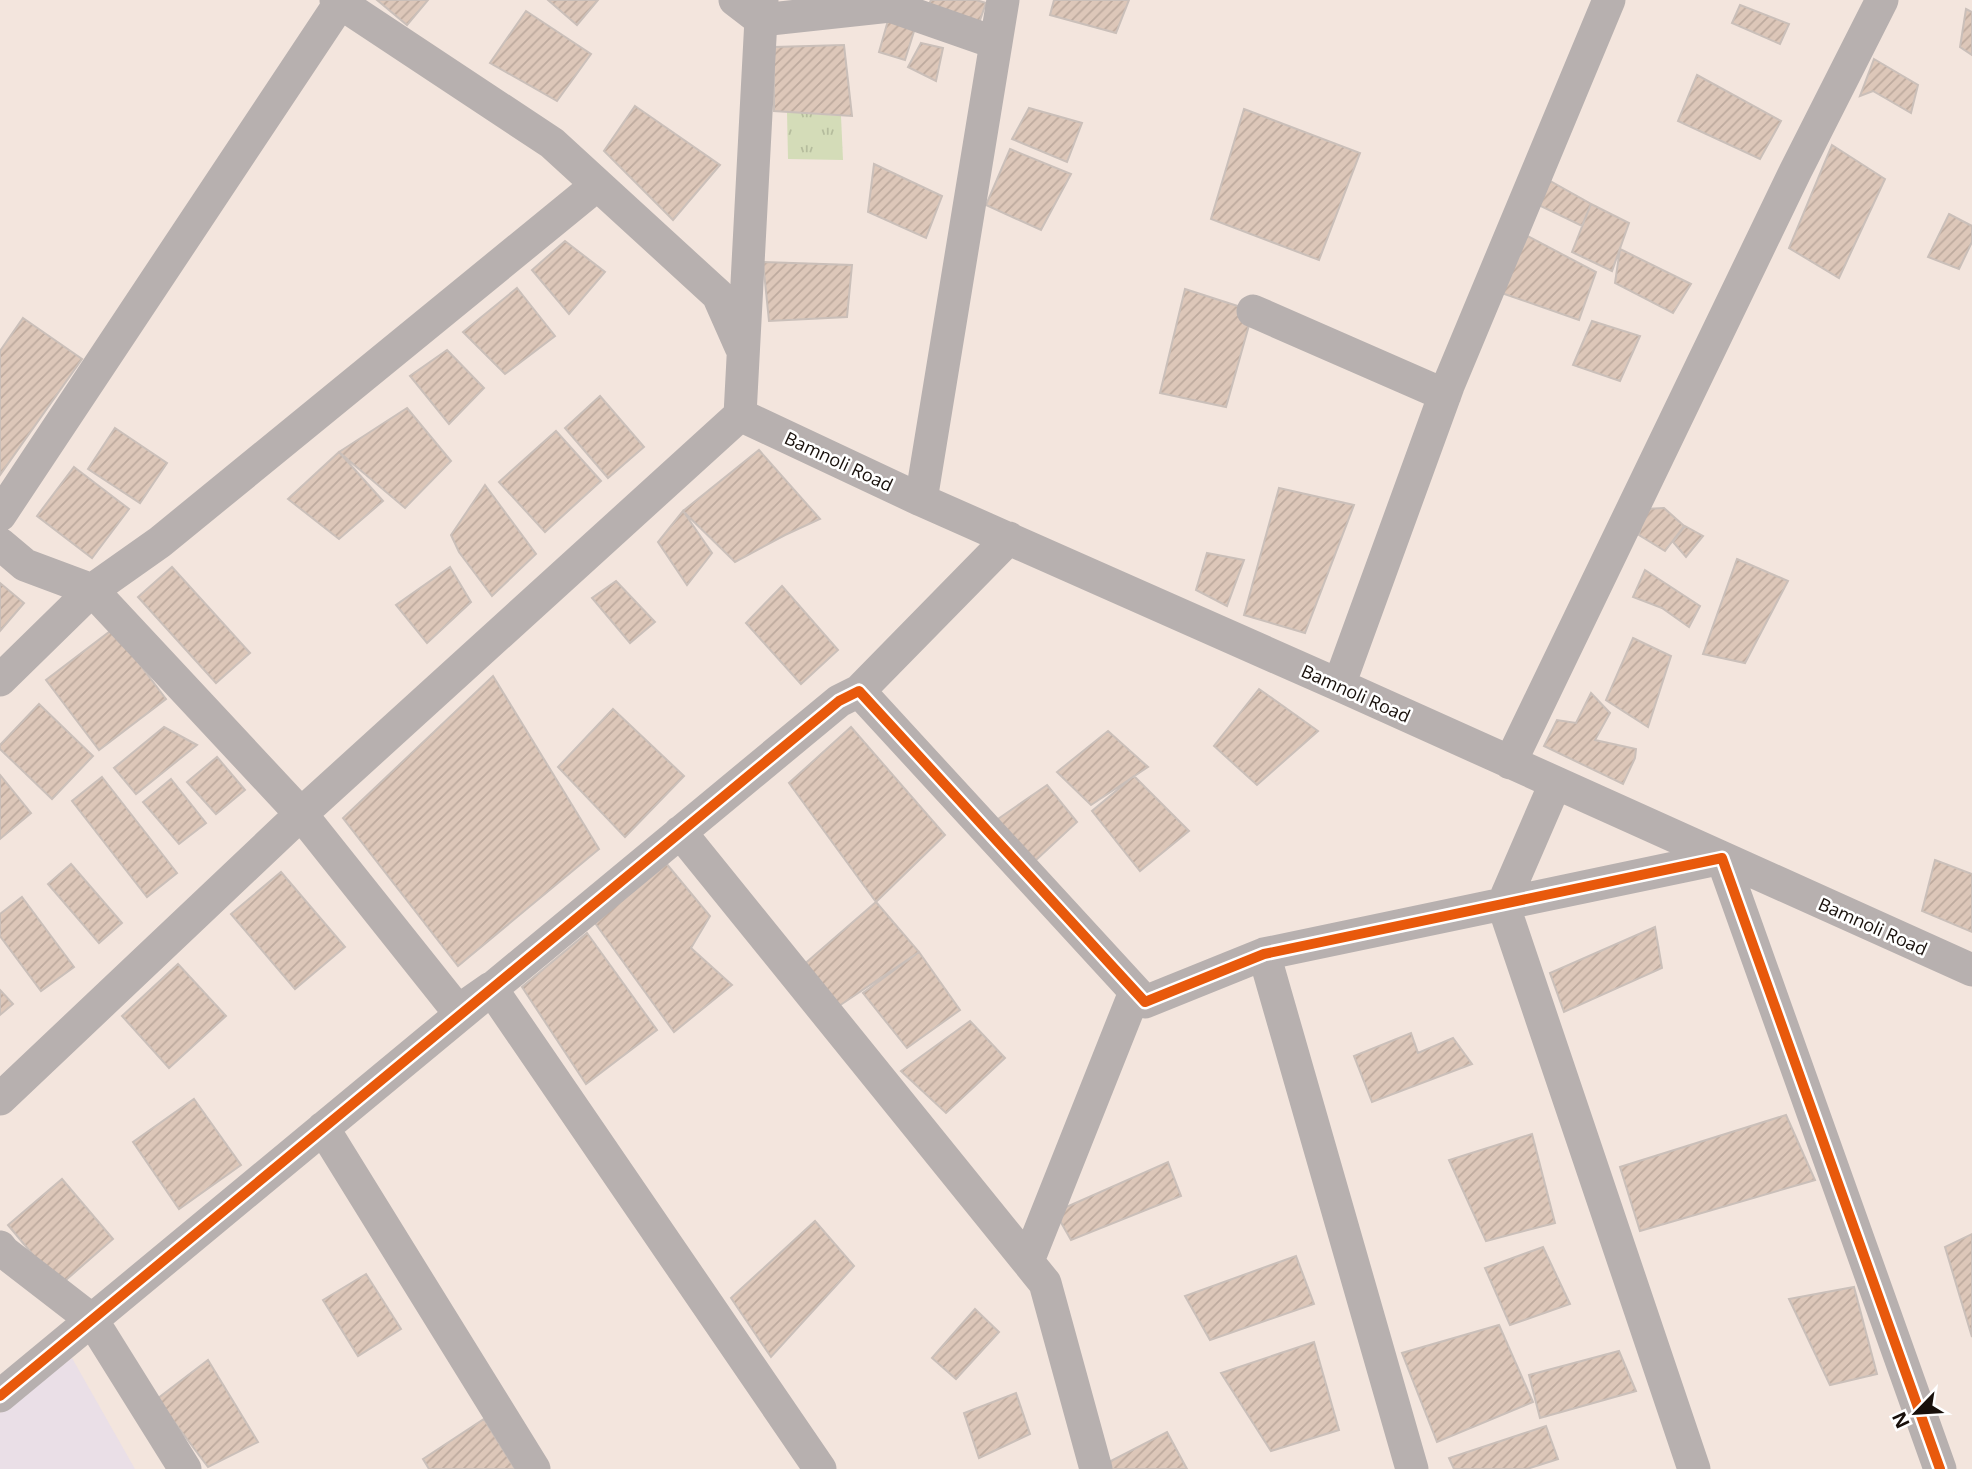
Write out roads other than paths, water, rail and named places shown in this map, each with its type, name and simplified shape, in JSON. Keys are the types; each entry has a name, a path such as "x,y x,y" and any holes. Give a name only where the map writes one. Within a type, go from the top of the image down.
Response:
{"street":[{"path":"735,0 761,10 890,5 996,43"},
{"path":"921,500 1003,0"},
{"path":"1339,685 1445,395 1609,0"},
{"path":"1510,763 1795,172 1882,0"},
{"path":"0,515 338,1 552,143 718,295 744,352"},
{"path":"0,1099 301,814 740,415 761,10"},
{"path":"0,680 92,590 160,542 597,185"},
{"path":"1253,311 1445,395"},
{"name":"Bamnoli Road","path":"740,415 921,500 1972,970"},
{"path":"0,1396 839,701 859,691 1009,538"},
{"path":"0,544 25,565 92,590 301,814 458,1011 491,988"},
{"path":"859,691 1145,1002 1264,954 1722,858 1940,1469"},
{"path":"1555,784 1503,904 1693,1469"},
{"path":"680,832 1045,1283 1096,1469"},
{"path":"1264,954 1412,1469"},
{"path":"491,988 820,1469"},
{"path":"1028,1261 1135,992"},
{"path":"323,1128 534,1469"},
{"path":"0,1247 92,1320 185,1469"}]}
